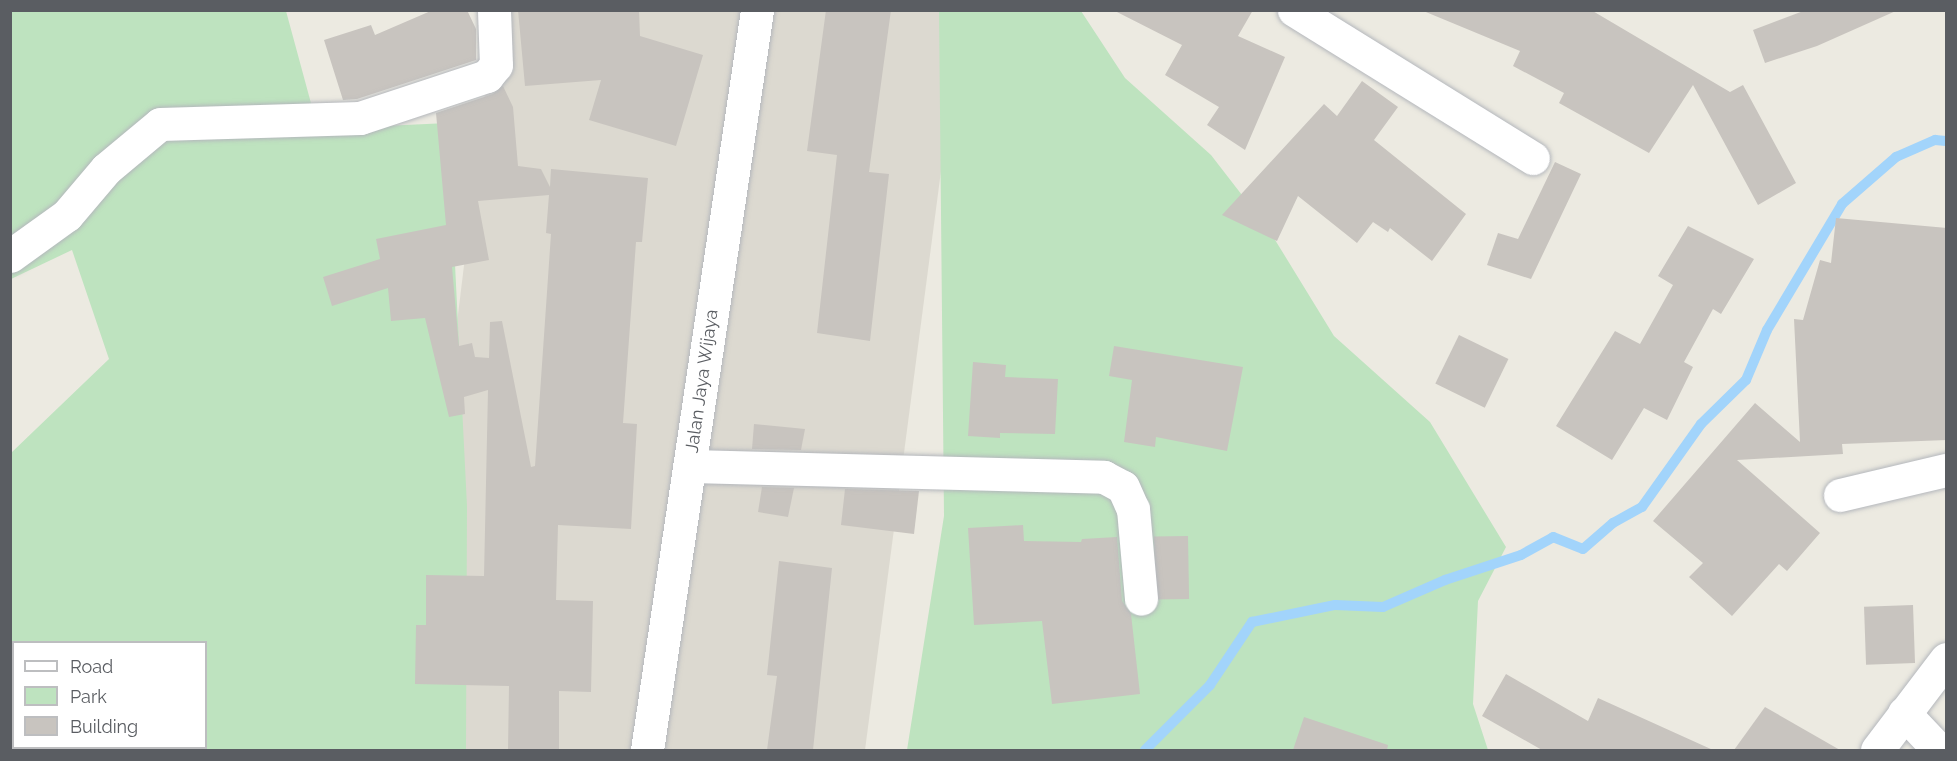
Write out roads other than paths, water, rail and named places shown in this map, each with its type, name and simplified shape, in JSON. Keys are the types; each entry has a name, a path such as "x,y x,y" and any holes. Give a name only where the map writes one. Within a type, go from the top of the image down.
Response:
{"street":[{"path":"10,256 67,215 106,169 160,124 360,118 488,76 496,65 494,10"},
{"name":"Jalan Jaya Wijaya","path":"647,750 757,10"},
{"path":"1294,10 1533,158"},
{"path":"691,466 1104,477 1123,488 1133,508 1141,599"},
{"path":"1840,495 1947,470"},
{"path":"1877,750 1947,659"},
{"path":"1904,713 1938,750"}],"waterway":[{"path":"1145,750 1210,685 1252,622 1335,605 1383,607 1445,580 1521,555 1553,537 1583,549 1613,523 1642,507 1701,424 1746,380 1767,330 1842,204 1896,157 1935,140 1946,141"}]}
